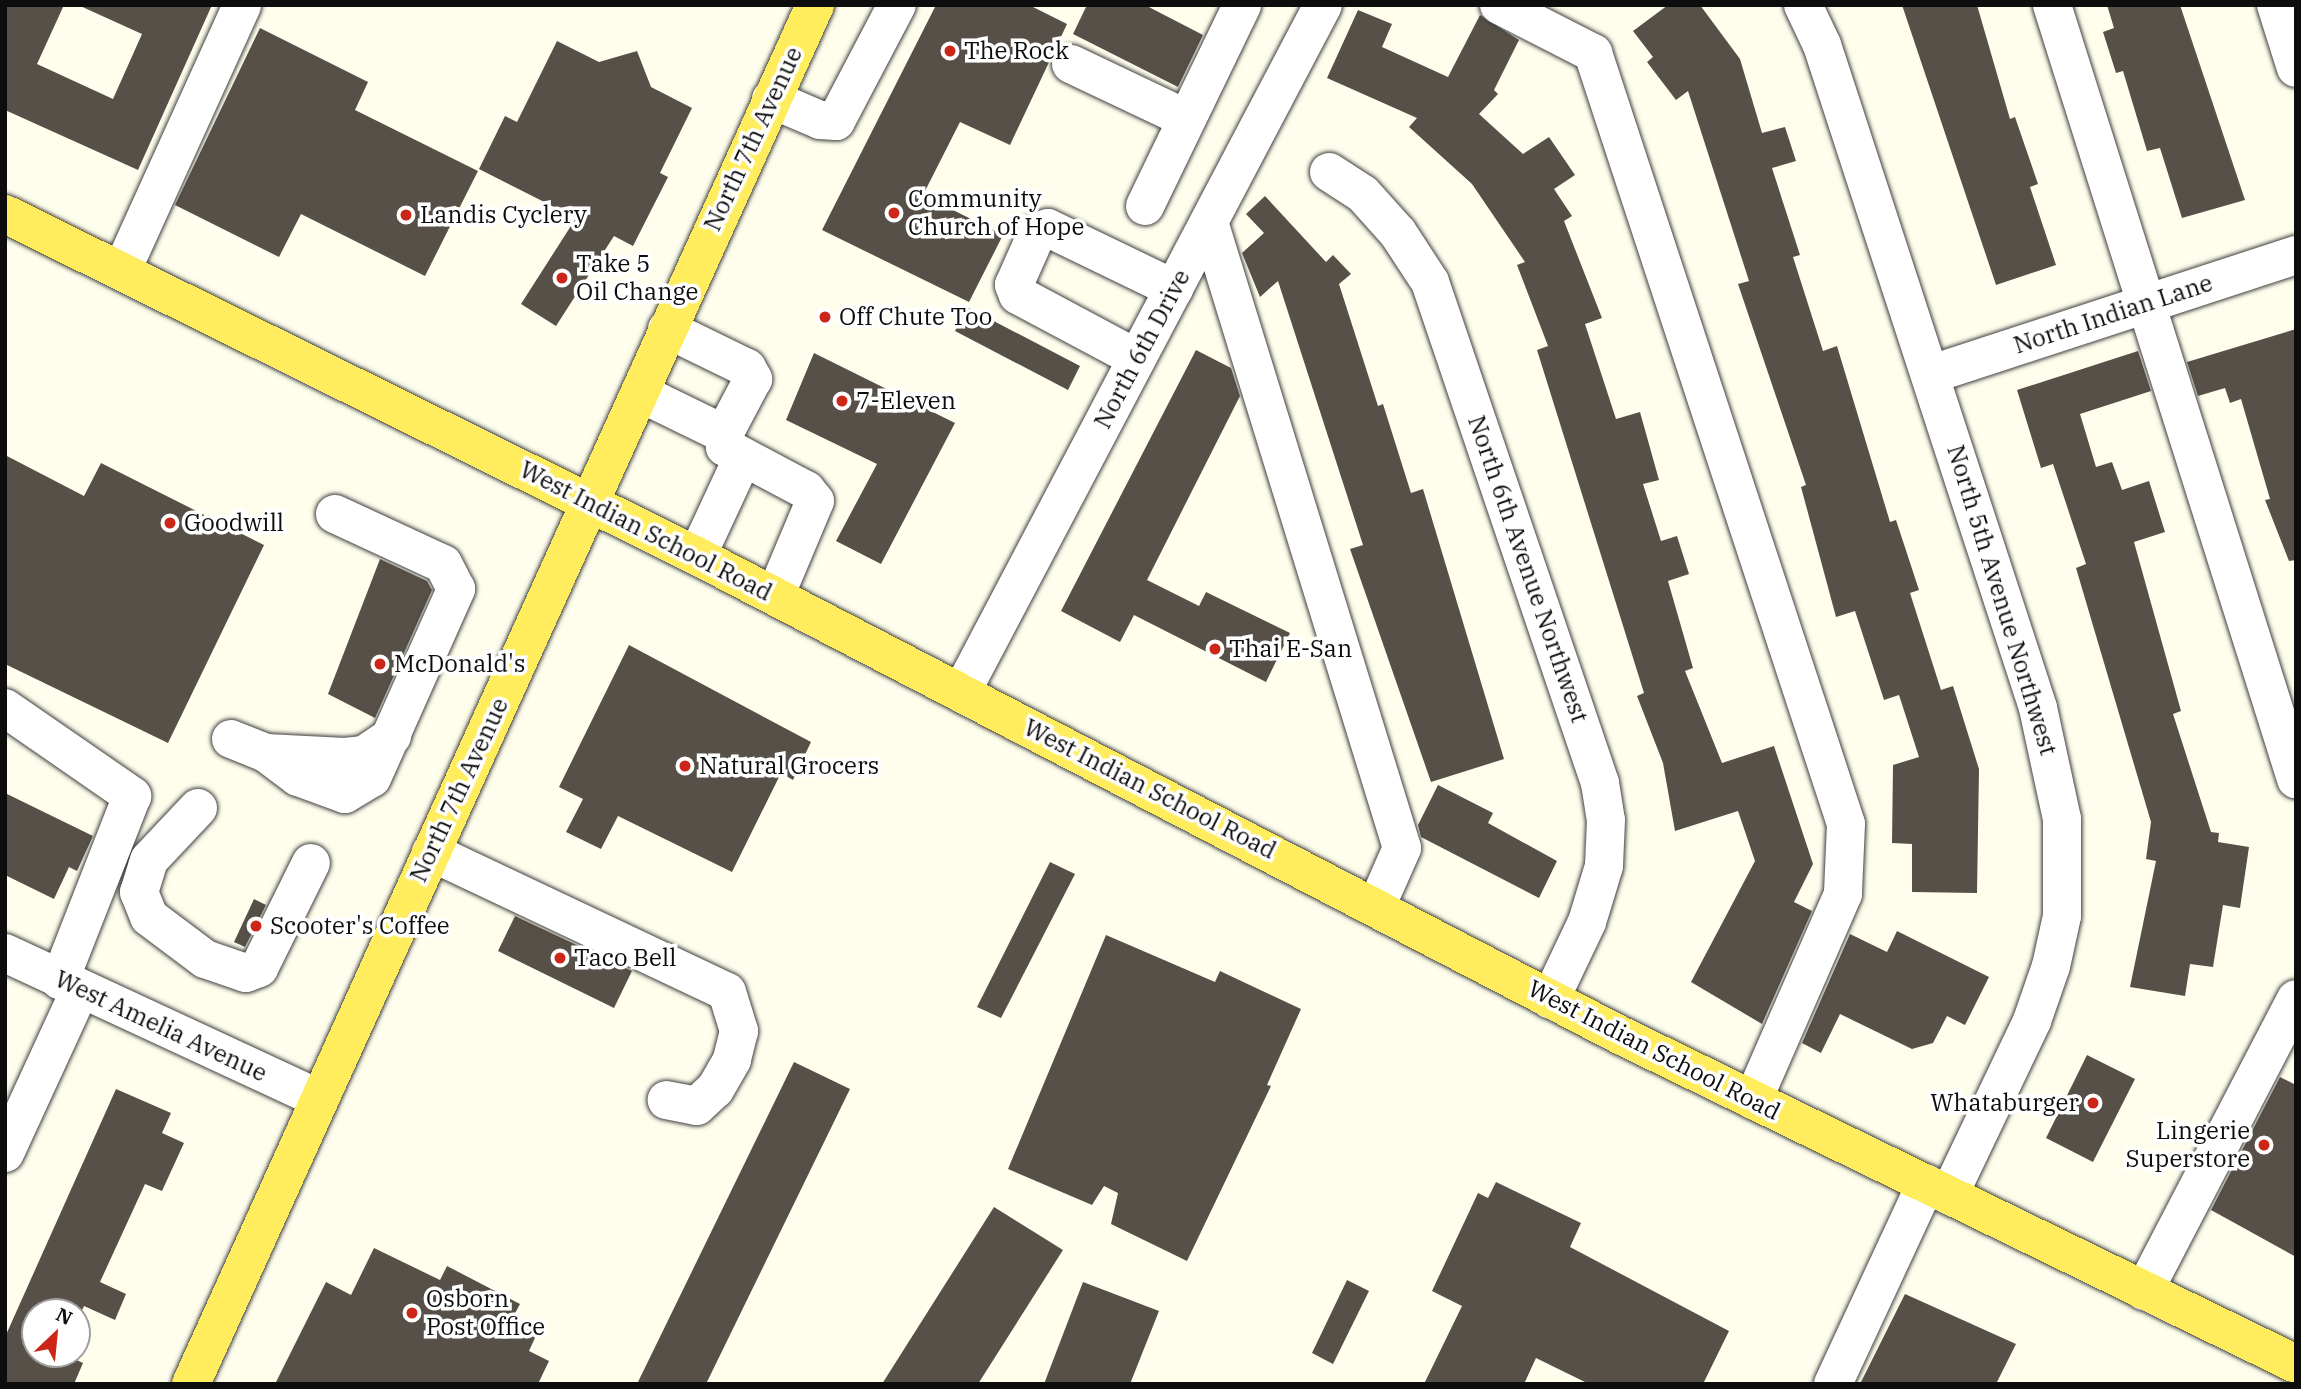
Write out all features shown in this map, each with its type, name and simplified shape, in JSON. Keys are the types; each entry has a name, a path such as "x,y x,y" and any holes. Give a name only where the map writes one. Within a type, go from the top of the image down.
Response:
{"main road":[{"name":"North 7th Avenue","path":"191,1384 318,1098 815,5"},
{"name":"West Indian School Road","path":"5,214 697,556 1376,907 1550,1000 2296,1364"}],"street":[{"path":"122,270 242,5"},
{"path":"771,99 835,121 851,101 897,5"},
{"path":"1144,206 1242,5"},
{"name":"North 6th Drive","path":"961,693 1136,358 1210,225 1323,5"},
{"path":"1499,5 1593,53 1846,824 1843,894 1753,1100"},
{"name":"North 5th Avenue Northwest","path":"1803,5 1822,45 1932,374 2038,708 2062,819 2062,916 2051,966 2032,1021 1833,1384"},
{"path":"2052,5 2296,779"},
{"path":"2276,5 2296,68"},
{"path":"1071,64 1187,119"},
{"name":"North 6th Avenue Northwest","path":"1329,172 1363,194 1398,233 1430,282 1600,783 1606,820 1604,866 1587,922 1550,1000"},
{"path":"1210,225 1402,848 1376,907"},
{"path":"1136,358 1018,295 1014,285 1037,233 1048,228 1174,289"},
{"name":"North Indian Lane","path":"1932,374 2296,255"},
{"path":"667,329 747,368 753,379 697,556"},
{"path":"640,393 806,490 815,501 775,596"},
{"path":"248,746 298,776 345,794 372,778 456,589 455,578 419,551 335,514"},
{"path":"5,708 132,796 70,985 5,1153"},
{"path":"198,808 149,860 139,892 156,924 205,959 246,973 258,968 311,863"},
{"path":"431,852 727,992 740,1031 732,1060 715,1089 697,1106 667,1100"},
{"name":"West Amelia Avenue","path":"5,953 318,1098"},
{"path":"2144,1291 2296,999"}],"building":[{"path":"5,5 64,5 37,64 113,99 142,34 78,5 212,5 138,170 5,110"},
{"path":"936,5 1029,5 1067,24 1010,145 960,122 923,195 1003,235 969,302 822,230"},
{"path":"1087,5 1145,5 1203,35 1178,87 1073,34"},
{"path":"1668,5 1700,5 1740,59 1762,133 1785,127 1796,161 1772,168 1800,255 1793,257 1823,351 1837,346 1890,522 1896,520 1919,590 1910,593 1941,690 1953,686 1979,769 1977,893 1912,892 1912,844 1892,843 1893,765 1919,757 1899,695 1884,700 1855,611 1836,617 1801,487 1806,485 1738,284 1749,281 1688,91 1676,100 1647,62 1653,57 1633,31"},
{"path":"1902,5 1977,5 2010,119 2015,117 2038,184 2030,187 2056,265 1996,285"},
{"path":"2107,5 2180,5 2245,200 2182,218 2160,148 2147,151 2123,71 2116,73 2103,32 2114,28"},
{"path":"1358,10 1392,24 1382,47 1448,77 1480,15 1519,40 1494,90 1498,94 1479,114 1523,154 1549,137 1575,175 1554,189 1572,216 1564,221 1602,318 1585,324 1616,419 1640,412 1659,480 1643,484 1661,541 1677,536 1689,574 1668,581 1693,668 1685,671 1722,763 1774,746 1813,864 1794,902 1812,911 1762,1024 1691,982 1755,861 1738,811 1675,831 1663,763 1637,696 1644,693 1537,350 1548,346 1517,265 1525,262 1472,184 1409,127 1417,118 1327,78"},
{"path":"260,28 368,82 355,110 478,171 425,276 301,214 279,257 175,205"},
{"path":"557,41 599,62 637,51 651,87 692,108 660,173 668,177 633,246 614,236 556,326 521,304 576,218 479,169 505,116 517,122"},
{"path":"1265,196 1326,262 1333,255 1351,274 1339,284 1378,406 1383,404 1411,493 1423,489 1504,759 1431,782 1350,549 1363,545 1278,281 1260,297 1242,253 1264,233 1246,214"},
{"path":"967,307 1080,366 1068,390 955,331"},
{"path":"2296,329 2296,560 2289,561 2265,500 2270,499 2241,399 2230,403 2225,388 2198,396 2187,362"},
{"path":"1196,350 1231,368 1240,396 1147,580 1199,606 1206,592 1290,633 1266,682 1134,615 1120,642 1061,611"},
{"path":"2138,351 2151,391 2080,414 2096,467 2112,462 2122,490 2149,481 2165,532 2134,542 2181,711 2173,714 2211,832 2219,833 2218,842 2249,847 2240,908 2223,905 2213,967 2190,964 2185,996 2130,987 2156,861 2146,859 2151,822 2076,568 2086,564 2053,464 2041,468 2017,390"},
{"path":"814,353 955,423 881,564 836,541 877,464 786,420"},
{"path":"5,455 84,496 101,463 264,545 168,743 5,664"},
{"name":"McDonald's","path":"380,559 427,581 432,590 375,718 328,694"},
{"name":"Natural Grocers","path":"629,645 811,742 793,780 781,773 732,872 618,816 601,849 566,832 583,799 559,787"},
{"path":"1438,785 1493,813 1488,823 1557,861 1539,898 1421,837 1418,825"},
{"path":"5,793 93,836 77,871 69,867 54,899 5,875"},
{"path":"1050,862 1075,874 1001,1018 977,1007"},
{"path":"254,899 266,905 245,947 234,942"},
{"name":"Taco Bell","path":"515,916 632,971 614,1008 498,951"},
{"path":"1897,931 1989,977 1965,1025 1947,1016 1933,1043 1912,1049 1840,1014 1821,1053 1802,1043 1850,934 1887,952"},
{"path":"1106,935 1215,982 1220,971 1301,1009 1267,1085 1271,1086 1187,1261 1111,1224 1118,1193 1104,1186 1092,1205 1008,1169"},
{"name":"Whataburger","path":"2087,1055 2135,1079 2093,1162 2046,1138"},
{"path":"794,1062 850,1089 706,1384 637,1384"},
{"name":"Lingerie Superstore","path":"2280,1077 2296,1085 2296,1257 2211,1210"},
{"path":"116,1089 171,1113 162,1133 184,1143 162,1191 145,1184 100,1282 126,1294 115,1320 91,1309 91,1298 22,1298"},
{"path":"1496,1182 1581,1223 1570,1247 1729,1331 1703,1384 1589,1384 1536,1358 1524,1384 1424,1384 1462,1306 1432,1291 1478,1193 1488,1198"},
{"path":"994,1207 1063,1250 978,1384 882,1384"},
{"name":"Osborn Post Office","path":"374,1248 440,1280 447,1266 520,1304 513,1317 539,1329 529,1351 549,1361 538,1384 275,1384 326,1282 351,1295"},
{"path":"1347,1280 1369,1291 1333,1364 1312,1353"},
{"path":"1083,1282 1159,1311 1130,1384 1044,1384"},
{"path":"1905,1294 2016,1344 1996,1384 1860,1384"},
{"path":"21,1301 21,1368 81,1368 74,1384 5,1384 5,1337"}],"place":[{"name":"The Rock","path":"950,51"},
{"name":"Community Church of Hope","path":"894,213"},
{"name":"Landis Cyclery","path":"406,215"},
{"name":"Take 5 Oil Change","path":"562,278"},
{"name":"Off Chute Too","path":"825,317"},
{"name":"7-Eleven","path":"842,401"},
{"name":"Goodwill","path":"170,523"},
{"name":"Thai E-San","path":"1215,649"},
{"name":"McDonald's","path":"380,664"},
{"name":"Natural Grocers","path":"685,766"},
{"name":"Scooter's Coffee","path":"256,926"},
{"name":"Taco Bell","path":"560,958"},
{"name":"Whataburger","path":"2093,1103"},
{"name":"Lingerie Superstore","path":"2264,1145"},
{"name":"Osborn Post Office","path":"412,1313"}]}
